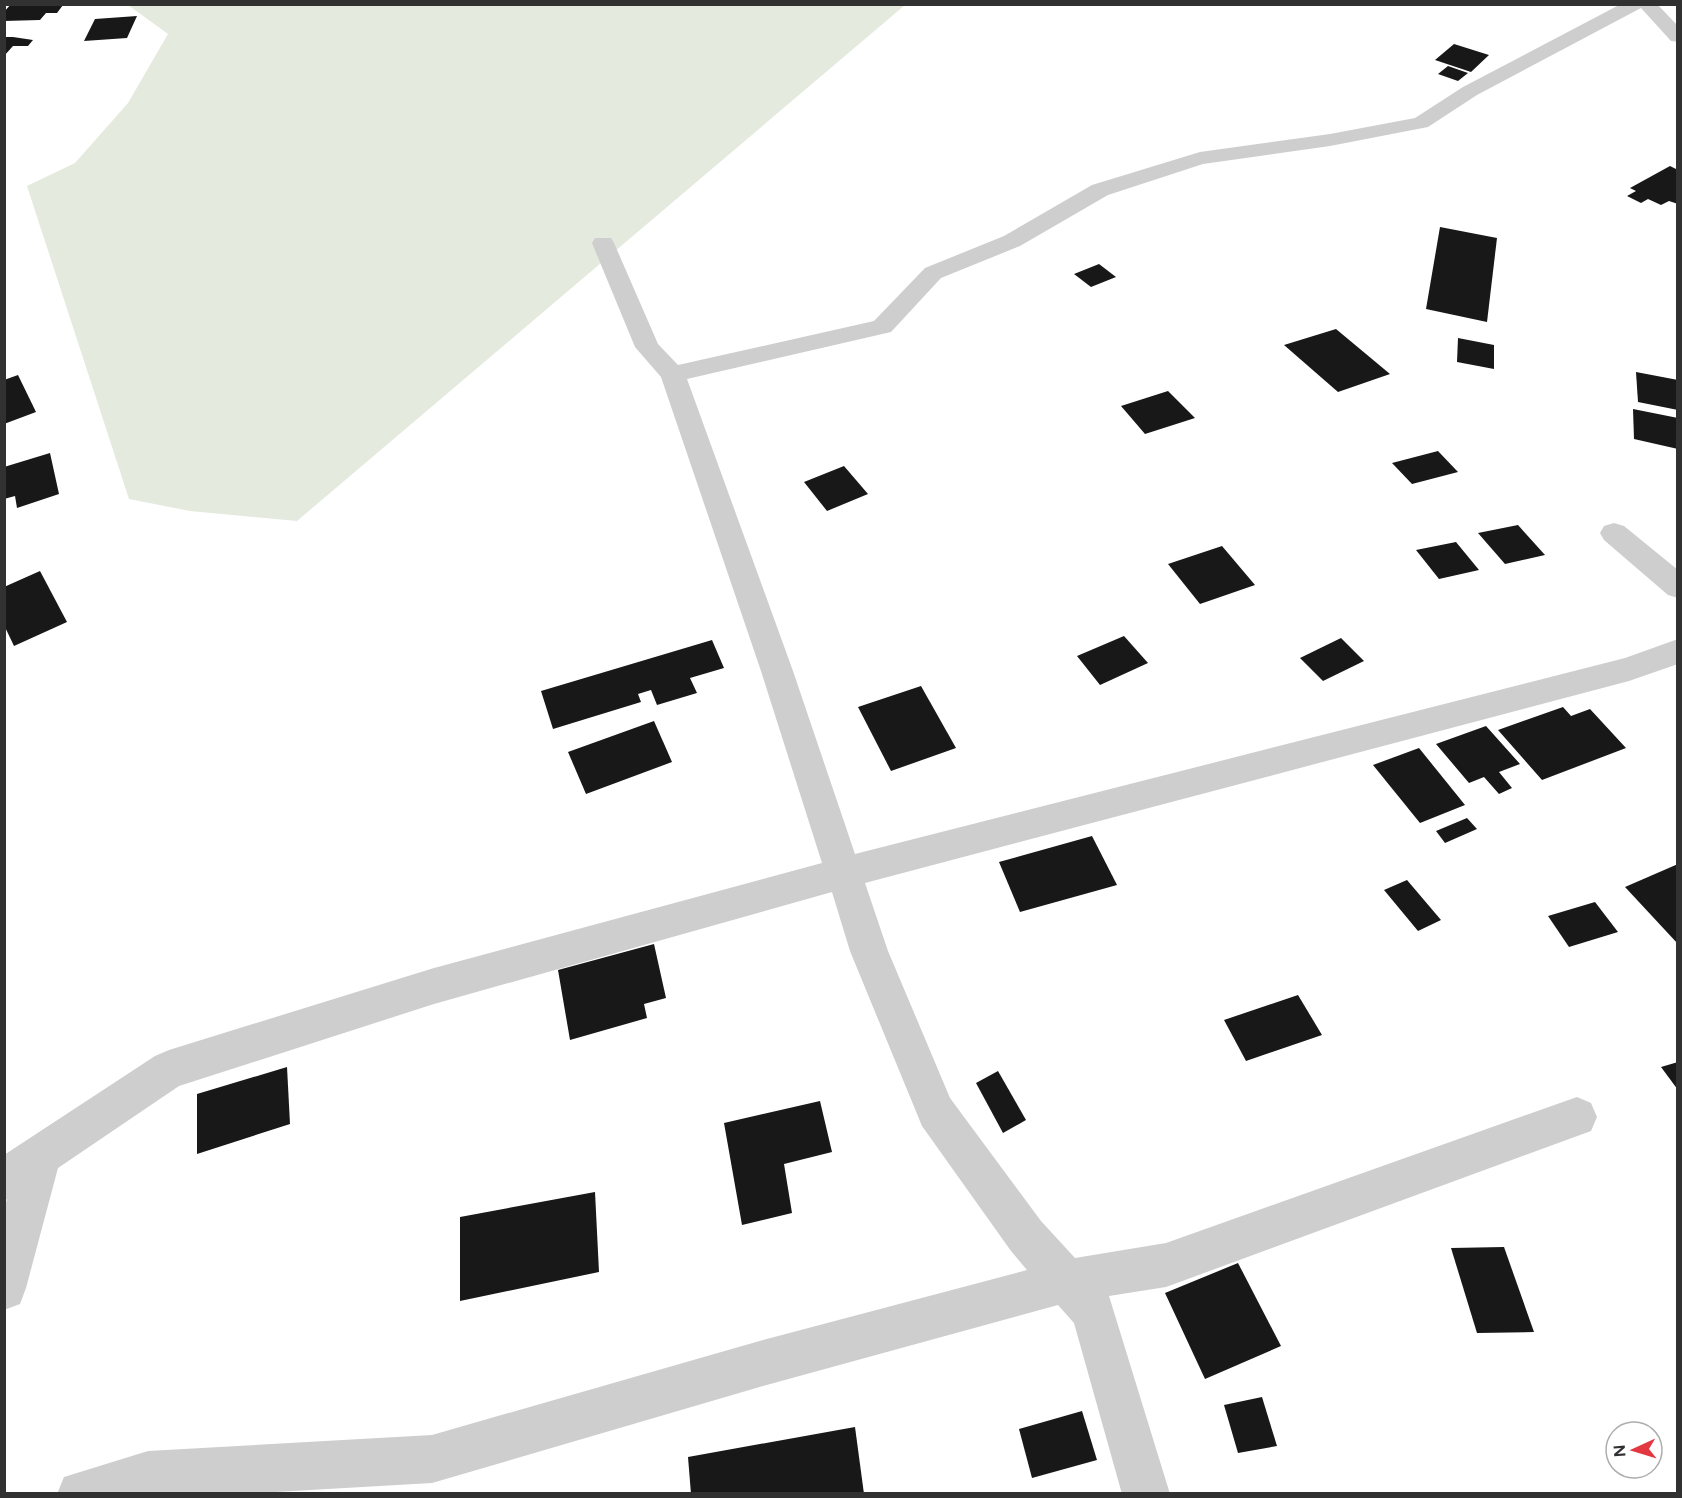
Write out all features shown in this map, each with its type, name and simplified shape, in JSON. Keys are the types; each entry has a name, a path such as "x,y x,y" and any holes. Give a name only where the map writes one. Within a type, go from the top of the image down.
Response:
{"street":[{"path":"673,375 882,327 933,273 1012,242 1100,190 1200,158 1330,140 1421,123 1546,49 1636,4"},
{"path":"1647,4 1677,37"},
{"path":"603,243 647,347 673,375 777,670 869,951 936,1112 1026,1236 1093,1311 1146,1494"},
{"path":"1614,533 1677,587"},
{"path":"4,1180 169,1071 434,986 843,873 1617,672 1677,651"},
{"path":"81,1494 148,1475 432,1459 763,1363 1066,1281 1166,1265 1577,1117"},
{"path":"4,1288 40,1158"}],"shaded area":[{"path":"128,5 905,5 297,521 190,511 129,499 27,186 75,163 128,103 168,34"}],"building":[{"path":"11,4 63,5 57,13 46,13 40,20 4,21 4,12"},
{"path":"137,16 127,38 84,41 95,19"},
{"path":"4,37 33,40 28,46 13,46 4,56"},
{"path":"1454,44 1489,55 1471,72 1435,60"},
{"path":"1448,66 1468,73 1458,81 1438,74"},
{"path":"1670,166 1678,170 1678,204 1669,201 1661,205 1648,199 1641,203 1627,196 1636,191 1630,188"},
{"path":"1440,227 1497,238 1487,322 1426,309"},
{"path":"1099,264 1116,277 1091,287 1074,274"},
{"path":"1336,329 1390,374 1338,392 1284,345"},
{"path":"1458,338 1494,345 1494,369 1457,362"},
{"path":"1636,372 1678,380 1678,410 1638,402"},
{"path":"18,375 36,412 4,424 4,380"},
{"path":"1168,391 1195,418 1145,434 1121,406"},
{"path":"1633,409 1678,418 1678,449 1634,439"},
{"path":"1438,451 1458,472 1412,484 1392,463"},
{"path":"50,453 59,494 17,508 15,496 4,499 4,467"},
{"path":"844,466 868,494 827,511 804,482"},
{"path":"1518,525 1545,555 1505,564 1478,533"},
{"path":"1456,542 1479,570 1439,579 1416,550"},
{"path":"1222,546 1255,585 1200,604 1168,564"},
{"path":"40,571 67,622 14,646 4,625 4,587"},
{"path":"1124,636 1148,663 1100,685 1077,656"},
{"path":"1341,638 1364,661 1323,681 1300,658"},
{"path":"712,640 724,668 690,678 697,693 657,705 651,690 638,694 641,702 553,729 541,691"},
{"path":"921,686 956,748 891,771 858,707"},
{"path":"1563,707 1571,716 1590,709 1626,748 1542,780 1498,730"},
{"path":"654,721 672,762 586,794 568,752"},
{"path":"1486,726 1520,764 1499,772 1512,788 1499,794 1484,777 1469,783 1436,744"},
{"path":"1419,748 1465,805 1420,823 1373,765"},
{"path":"1467,818 1477,829 1445,843 1436,831"},
{"path":"1092,836 1117,885 1020,912 999,862"},
{"path":"1678,864 1678,944 1625,887"},
{"path":"1407,880 1441,920 1418,931 1384,890"},
{"path":"1595,902 1618,932 1569,947 1548,916"},
{"path":"654,944 666,998 644,1004 647,1018 570,1040 558,970"},
{"path":"1298,995 1322,1035 1246,1061 1224,1020"},
{"path":"1678,1062 1678,1090 1661,1067"},
{"path":"287,1067 290,1124 197,1154 197,1094"},
{"path":"998,1071 1026,1120 1003,1133 976,1083"},
{"path":"820,1101 832,1152 784,1164 792,1213 742,1225 724,1123"},
{"path":"595,1192 599,1272 460,1301 460,1217"},
{"path":"1504,1247 1534,1332 1477,1333 1451,1248"},
{"path":"1238,1263 1281,1346 1205,1379 1165,1293"},
{"path":"1262,1397 1277,1446 1238,1453 1224,1405"},
{"path":"1082,1411 1097,1460 1032,1478 1019,1429"},
{"path":"855,1427 864,1494 691,1494 688,1457"}]}
